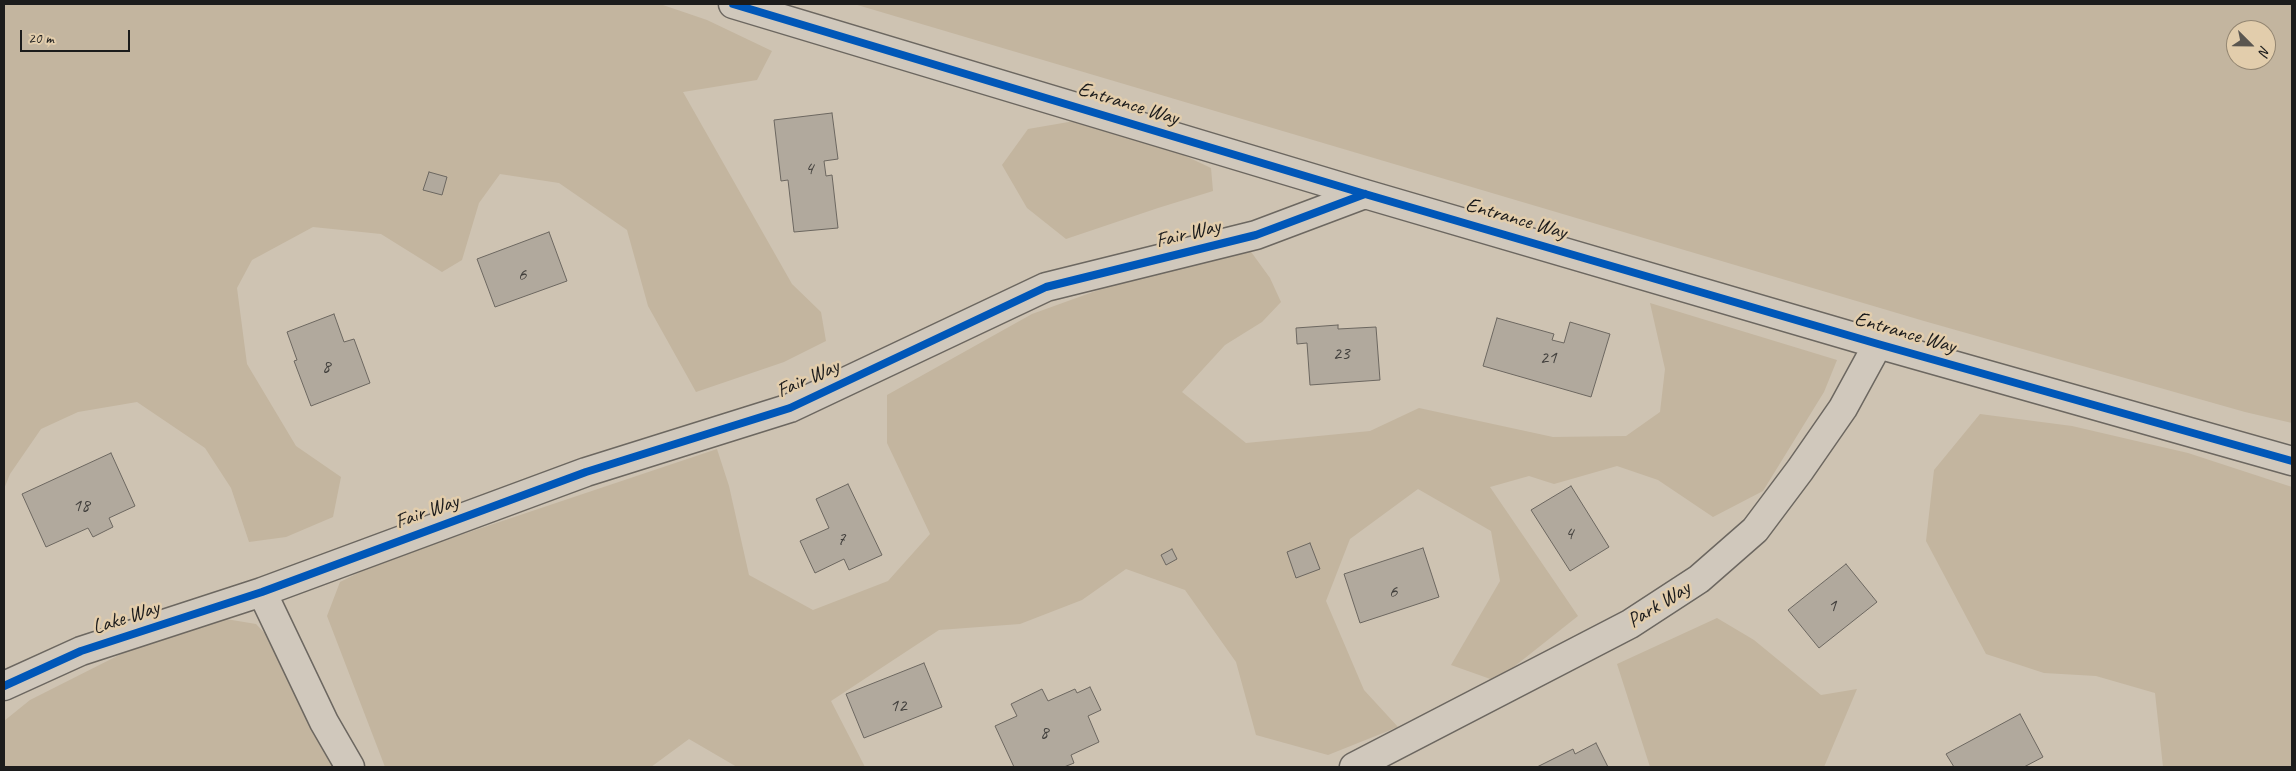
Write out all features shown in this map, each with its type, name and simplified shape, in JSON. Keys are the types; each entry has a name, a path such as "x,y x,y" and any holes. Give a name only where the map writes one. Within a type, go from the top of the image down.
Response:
{"street":[{"name":"Entrance Way","path":"733,4 1365,194 1878,344 2292,461"},
{"name":"Fair Way","path":"262,592 586,472 790,408 1046,287 1256,235 1365,194"},
{"name":"Park Way","path":"1354,767 1630,624 1700,579 1755,530 1843,408 1878,344"},
{"name":"Lake Way","path":"4,686 81,651 262,592"},
{"path":"262,592 324,722 350,767"}],"shaded area":[{"path":"4,4 660,4 707,20 772,51 757,80 683,92 792,284 821,312 826,341 784,362 696,392 648,306 627,230 559,183 500,174 479,203 462,260 442,272 381,234 313,227 252,260 237,288 247,364 296,446 341,477 333,517 286,537 249,542 231,488 205,448 137,402 78,412 41,429 10,474 4,489"},
{"path":"854,4 2292,4 2292,423 2245,412 1924,321"},
{"path":"1086,119 1158,143 1211,168 1213,191 1066,239 1027,208 1002,165 1028,129"},
{"path":"1249,249 1270,278 1281,302 1262,322 1225,345 1182,392 1246,443 1370,431 1419,408 1553,437 1626,436 1660,412 1665,369 1650,303 1837,360 1824,392 1763,491 1713,517 1658,480 1617,466 1554,484 1529,476 1490,487 1578,616 1496,681 1451,665 1500,581 1491,531 1418,489 1350,539 1326,601 1364,690 1398,727 1328,755 1256,735 1236,662 1185,590 1126,569 1082,600 1020,624 939,630 831,701 865,767 737,767 689,739 651,767 385,767 327,616 340,582 380,562 717,449 729,486 749,575 813,610 888,581 930,534 887,443 887,395 1032,314 1115,284"},
{"path":"1980,414 2072,426 2188,453 2292,487 2292,767 2163,767 2155,693 2096,676 2044,673 1986,654 1926,541 1934,470"},
{"path":"220,618 256,624 275,644 340,767 4,767 4,721 30,700 137,646"},
{"path":"1717,618 1754,640 1821,695 1857,689 1824,767 1650,767 1617,664"}],"building":[{"path":"832,113 838,159 824,161 826,176 832,175 838,228 794,232 788,180 781,181 774,120"},
{"path":"429,172 447,177 442,195 423,190"},
{"path":"549,232 567,281 495,307 477,259"},
{"path":"334,314 344,342 354,339 370,383 311,406 294,361 297,360 287,332"},
{"path":"1497,318 1554,334 1552,340 1564,343 1570,322 1610,334 1591,397 1483,366"},
{"path":"1338,325 1338,329 1376,327 1380,380 1310,385 1307,343 1297,344 1296,328"},
{"path":"111,453 135,506 109,518 113,527 93,537 88,528 46,547 22,494"},
{"path":"848,484 882,555 849,570 844,559 815,573 800,541 829,528 816,499"},
{"path":"1571,486 1609,547 1570,571 1531,510"},
{"path":"1310,543 1320,569 1296,578 1287,552"},
{"path":"1423,548 1439,597 1360,623 1344,574"},
{"path":"1172,549 1177,559 1166,565 1161,555"},
{"path":"1846,564 1877,602 1819,648 1788,610"},
{"path":"924,663 942,707 864,738 846,694"},
{"path":"1090,687 1101,710 1088,716 1099,742 1071,755 1074,763 1064,767 1014,767 995,726 1017,716 1011,704 1042,689 1048,701 1075,689 1077,693"},
{"path":"2020,714 2043,757 2024,767 1954,767 1946,754"},
{"path":"1596,743 1608,767 1537,767 1573,749 1575,754"}],"cycle path":[{"path":"733,4 1365,194 1878,344 2292,461"},
{"path":"4,686 81,651 262,592 586,472 790,408 1046,287 1256,235 1365,194"}]}
